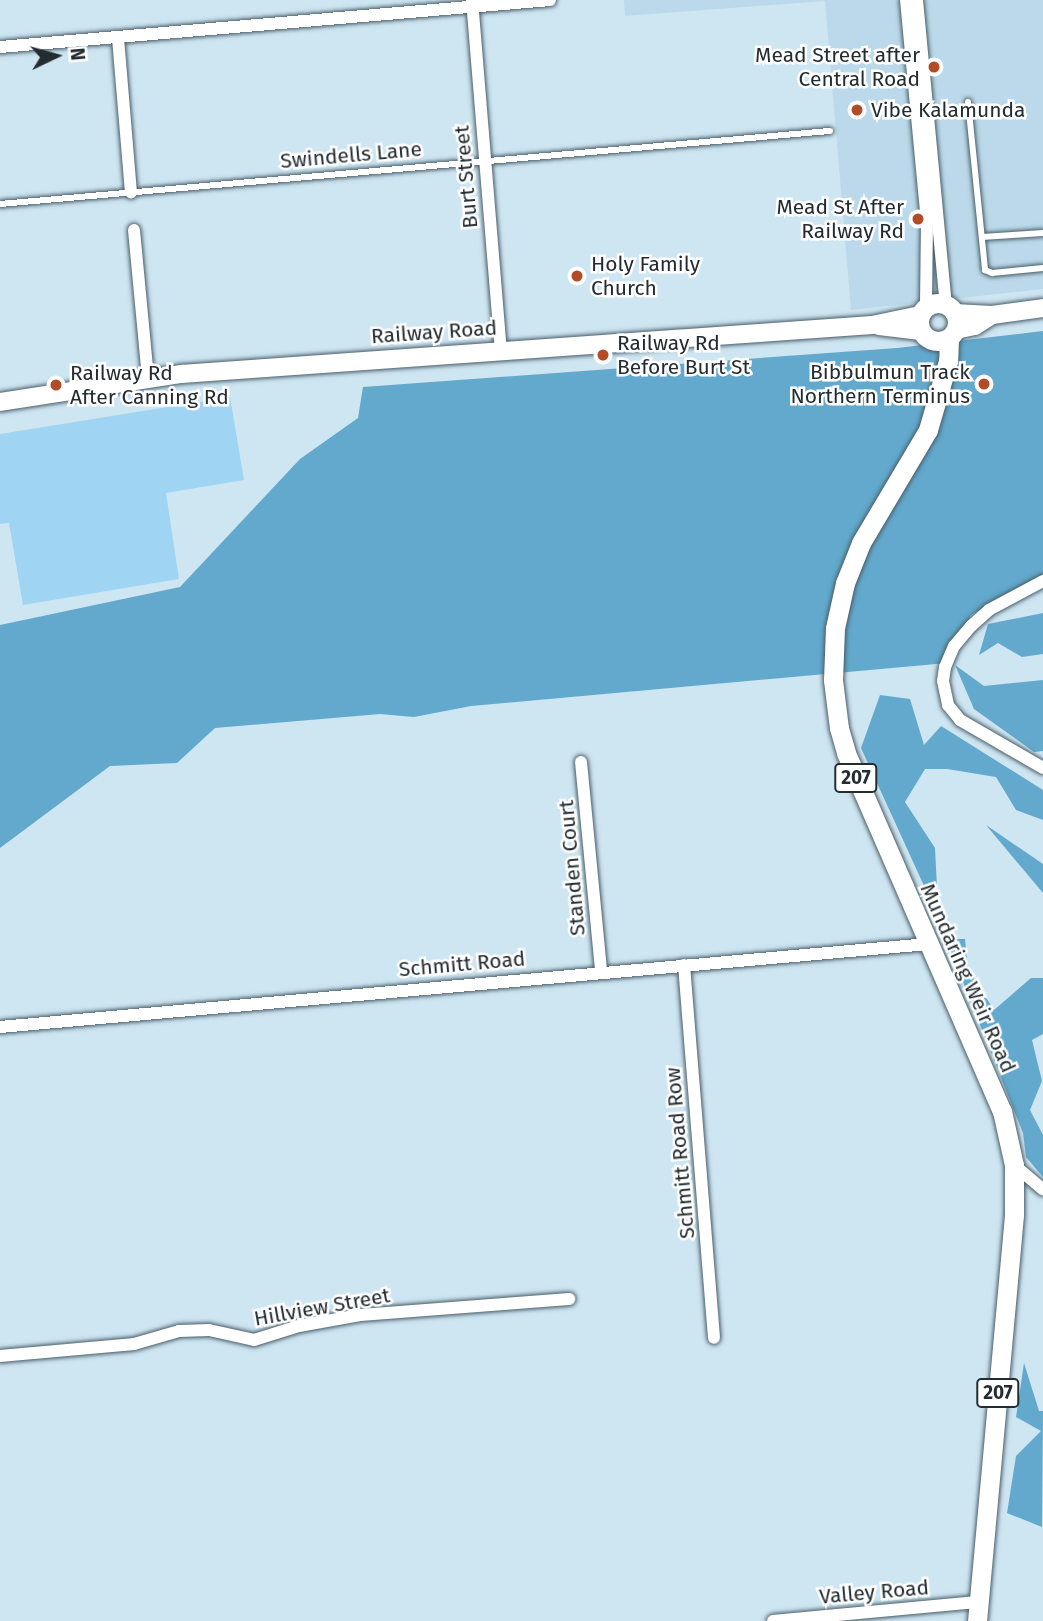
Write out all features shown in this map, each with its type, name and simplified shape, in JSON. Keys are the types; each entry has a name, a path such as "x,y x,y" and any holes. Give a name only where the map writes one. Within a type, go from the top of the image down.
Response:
{"main road":[{"path":"940,303 951,321 941,341 923,322 940,303"},
{"name":"Mundaring Weir Road","path":"951,321 948,361 933,417 919,449 851,565 838,608 832,656 834,703 846,753 1002,1111 1014,1165 1014,1215 978,1611"},
{"path":"923,322 940,387"}],"street":[{"path":"0,47 473,3 550,0"},
{"path":"906,0 927,222 923,322"},
{"name":"207","path":"917,0 951,321"},
{"name":"Burt Street","path":"473,3 501,350"},
{"path":"118,38 131,191"},
{"path":"134,230 148,377"},
{"path":"951,321 1043,308"},
{"name":"Railway Road","path":"0,402 148,377 923,322"},
{"path":"1043,581 989,610 971,626 954,646 945,667 943,681 948,705 960,720 1043,768"},
{"name":"Standen Court","path":"581,762 601,971"},
{"name":"Schmitt Road","path":"0,1027 601,971 928,944"},
{"name":"Schmitt Road Row","path":"684,965 715,1338"},
{"path":"1014,1165 1043,1189"},
{"name":"Hillview Street","path":"0,1356 134,1344 179,1331 209,1330 254,1340 299,1326 360,1315 569,1299"},
{"name":"Valley Road","path":"773,1621 978,1611"}],"lane":[{"path":"968,102 985,270 988,272 1043,268"},
{"name":"Swindells Lane","path":"0,204 830,131"},
{"path":"982,237 1043,233"}],"shaded area":[{"path":"624,0 1043,0 1043,289 851,310 825,1 625,16"},
{"path":"1043,331 1043,575 971,615 947,663 471,706 414,717 380,714 215,728 177,763 110,766 0,848 0,625 180,587 300,459 358,418 363,387 897,348"},
{"path":"230,397 244,480 166,493 179,579 23,605 9,523 0,524 0,434"},
{"path":"1043,613 1043,654 1022,657 998,643 979,655 988,624"},
{"path":"955,665 984,686 1043,680 1043,751 1034,752 974,709"},
{"path":"880,695 910,699 924,745 941,726 1043,790 1043,820 1016,810 996,777 947,769 925,769 905,802 935,848 937,888 925,888 861,748"},
{"path":"986,825 1043,864 1043,893"},
{"path":"946,939 965,939 968,970 994,1010 1031,978 1043,978 1043,1034 1032,1040 1042,1081 1030,1110 1043,1135 1043,1177 1026,1157 1023,1133"},
{"path":"1024,1363 1039,1411 1043,1411 1042,1527 1007,1513 1016,1456 1041,1431 1016,1417"}],"place":[{"name":"Mead Street after Central Road","path":"934,67"},
{"name":"Vibe Kalamunda","path":"857,110"},
{"name":"Mead St After Railway Rd","path":"918,219"},
{"name":"Holy Family Church","path":"577,276"},
{"name":"Railway Rd Before Burt St","path":"603,355"},
{"name":"Bibbulmun Track Northern Terminus","path":"984,384"},
{"name":"Railway Rd After Canning Rd","path":"56,385"}]}
